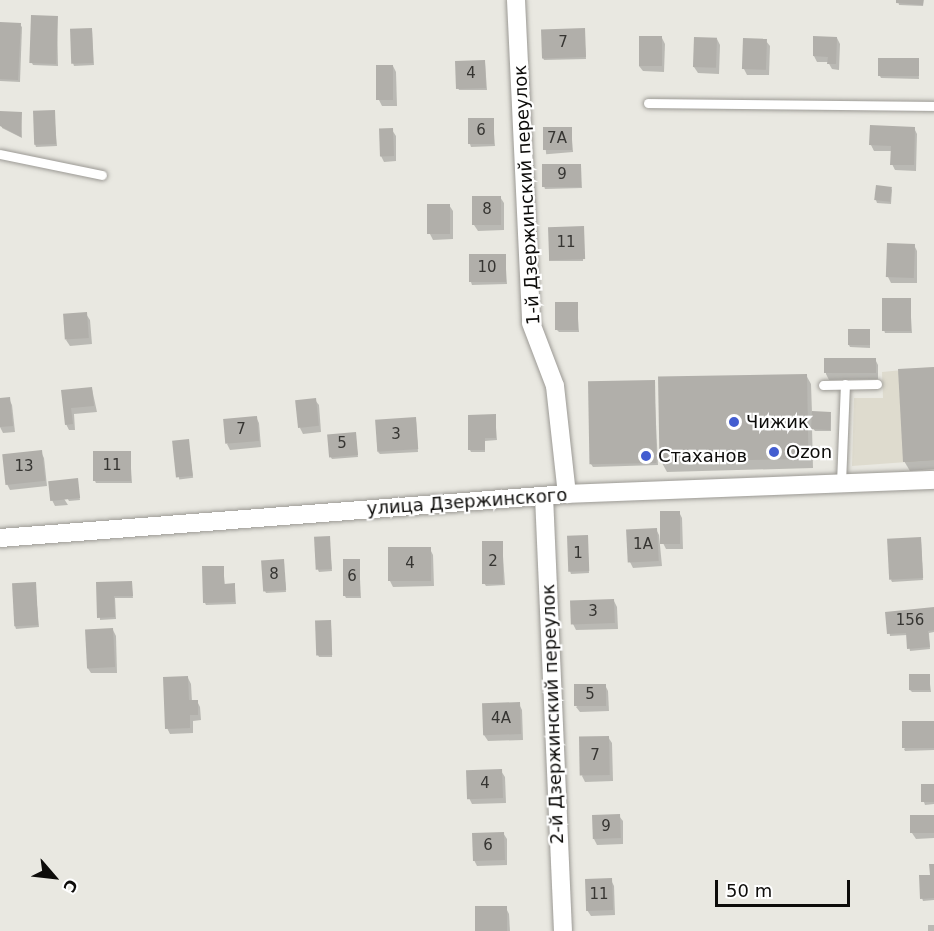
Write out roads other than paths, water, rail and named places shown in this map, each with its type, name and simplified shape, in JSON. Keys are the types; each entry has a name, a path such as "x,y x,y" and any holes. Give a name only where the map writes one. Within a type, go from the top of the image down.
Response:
{"street":[{"name":"1-й Дзержинский переулок","path":"516,0 531,323 555,386 567,494"},
{"name":"улица Дзержинского","path":"0,538 567,494 934,480"},
{"name":"2-й Дзержинский переулок","path":"544,496 563,931"}],"lane":[{"path":"648,103 934,106"},
{"path":"0,154 102,175"},
{"path":"841,483 845,384"},
{"path":"823,385 877,384"}],"place":[{"name":"Чижик","path":"734,422"},
{"name":"Ozon","path":"774,452"},
{"name":"Стаханов","path":"646,456"}]}
